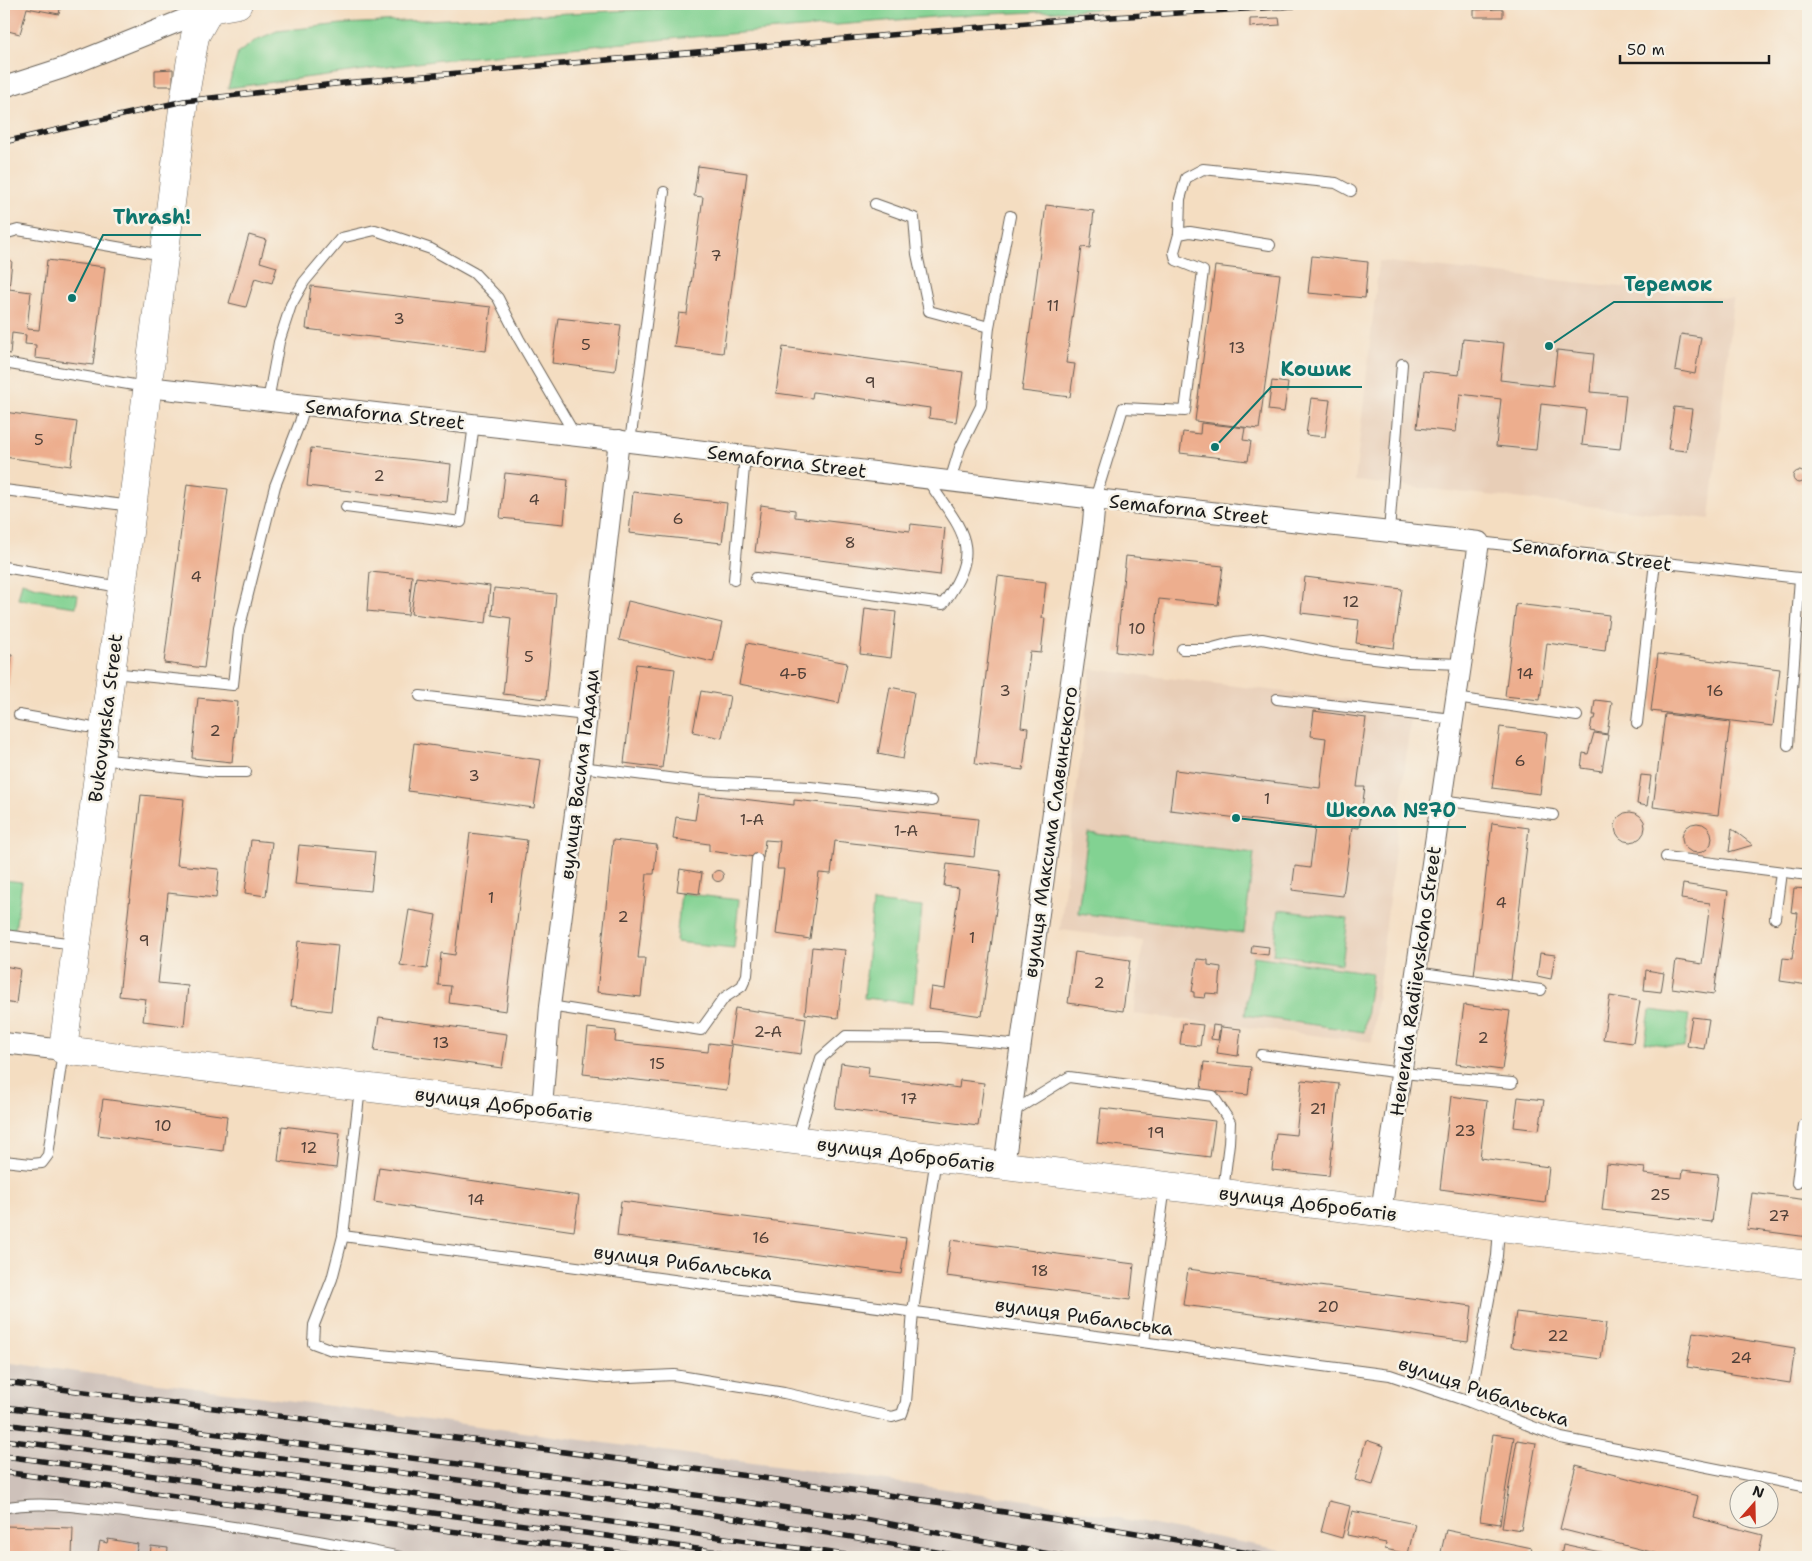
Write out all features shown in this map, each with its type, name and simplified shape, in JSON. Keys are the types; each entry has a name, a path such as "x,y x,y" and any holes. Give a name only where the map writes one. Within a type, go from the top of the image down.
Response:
{"street":[{"path":"4,88 63,68 210,6 238,4"},
{"path":"148,387 184,101 195,36 210,6"},
{"name":"Semaforna Street","path":"148,387 575,435 1095,499 1479,542"},
{"name":"Bukovynska Street","path":"63,1050 148,387"},
{"name":"вулиця Василя Гадади","path":"542,1108 550,1006 586,715 625,441"},
{"name":"вулиця Максима Славинського","path":"1004,1166 1095,499"},
{"name":"Henerala Radiievskoho Street","path":"1381,1212 1479,542"},
{"name":"вулиця Добробатів","path":"4,1043 1808,1265"}],"lane":[{"path":"1095,499 1123,408 1185,411 1203,271 1176,260 1174,252 1179,234 1180,199 1186,178 1203,169 1336,183 1351,191"},
{"path":"625,441 664,192"},
{"path":"876,204 914,218 917,254 930,311 989,327"},
{"path":"950,481 960,448 981,406 989,327 1010,216"},
{"path":"4,234 18,230 165,255"},
{"path":"268,401 279,342 291,305 304,282 342,238 375,230 431,249 474,273 498,298 519,339 575,435"},
{"path":"1179,234 1190,232 1270,245"},
{"path":"4,363 148,387"},
{"path":"1389,532 1402,364"},
{"path":"110,672 233,684 239,630 273,496 305,405"},
{"path":"346,507 461,522 474,424"},
{"path":"734,580 745,456"},
{"path":"756,578 944,604 956,586 961,574 966,548 964,536 956,518 926,478"},
{"path":"4,490 132,506"},
{"name":"Semaforna Street","path":"1479,542 1804,579"},
{"path":"1637,723 1656,562"},
{"path":"4,567 121,587"},
{"path":"1788,746 1804,579"},
{"path":"1182,649 1209,649 1235,642 1262,639 1332,653 1408,662 1461,664"},
{"path":"420,696 586,715"},
{"path":"1456,698 1577,716"},
{"path":"1278,699 1453,719"},
{"path":"19,715 88,728"},
{"path":"99,759 216,772 246,772"},
{"path":"581,767 700,782 810,787 932,801"},
{"path":"1441,800 1553,815"},
{"path":"1666,857 1808,875"},
{"path":"550,1006 701,1030 724,998 742,986 747,975 757,860"},
{"path":"1775,918 1781,872"},
{"path":"4,935 76,944"},
{"path":"1416,972 1540,990"},
{"path":"797,1141 821,1058 846,1036 939,1037 1020,1044"},
{"path":"4,1161 31,1164 42,1163 48,1155 63,1050"},
{"path":"1261,1055 1402,1073 1512,1083"},
{"path":"1011,1113 1069,1077 1213,1096 1230,1122 1222,1192"},
{"path":"360,1086 343,1236 332,1278 314,1325 313,1343 332,1350 607,1378 674,1375 784,1393 892,1417 902,1414 906,1402 913,1311 936,1157"},
{"path":"1797,1184 1804,1125 1808,1125"},
{"path":"1144,1342 1165,1185"},
{"path":"1470,1402 1497,1256 1499,1226"},
{"name":"вулиця Рибальська","path":"343,1236 1390,1375 1470,1402 1561,1438 1808,1487"},
{"path":"4,1508 19,1505 77,1507 160,1516 327,1542 401,1557"}],"shaded area":[{"path":"1379,261 1733,299 1710,519 1355,481"},
{"path":"1091,669 1412,707 1372,1042 1134,1014 1143,940 1060,930"},
{"path":"4,1362 1027,1500 1316,1557 4,1557"}],"green space":[{"path":"760,4 1221,4 945,16 657,40 440,60 228,88 238,53 256,40 277,31 342,24"},
{"path":"22,582 78,595 76,607 18,599"},
{"path":"1088,833 1254,853 1244,933 1078,913"},
{"path":"4,880 22,882 15,930 4,929"},
{"path":"681,893 739,900 734,948 676,942"},
{"path":"873,902 922,907 913,1003 864,998"},
{"path":"1279,910 1348,919 1342,964 1273,954"},
{"path":"1253,956 1372,973 1364,1032 1245,1015"},
{"path":"1650,1010 1689,1015 1684,1048 1645,1042"}],"building":[{"path":"4,4 61,4 59,14 27,8 20,34 4,30"},
{"path":"1503,9 1503,17 1474,17 1474,10"},
{"path":"1279,18 1280,25 1250,27 1250,19"},
{"path":"173,69 173,86 155,86 155,70"},
{"path":"698,166 747,173 723,353 674,347 679,313 687,314 703,197 694,196"},
{"path":"1046,205 1094,211 1090,248 1082,247 1066,363 1075,364 1070,397 1022,391"},
{"path":"249,235 266,240 260,262 277,267 272,283 255,278 246,307 229,303"},
{"path":"1312,256 1368,262 1365,298 1308,293"},
{"path":"4,260 12,261 9,289 31,292 27,329 39,330 47,260 105,267 93,365 35,358 36,345 25,344 26,335 12,333 10,354 4,353"},
{"path":"1215,266 1280,274 1259,429 1195,421"},
{"path":"311,286 491,307 486,351 306,329"},
{"path":"558,318 621,325 615,371 552,363"},
{"path":"1681,334 1701,337 1695,374 1675,370"},
{"path":"1463,339 1504,343 1500,380 1553,386 1557,350 1594,354 1590,392 1626,395 1620,449 1582,445 1586,409 1541,404 1536,450 1496,446 1501,399 1460,394 1456,432 1417,428 1423,371 1459,375"},
{"path":"783,347 963,372 956,422 929,418 930,408 813,392 812,398 776,393"},
{"path":"1272,381 1288,383 1284,412 1268,410"},
{"path":"1311,398 1330,400 1325,437 1306,435"},
{"path":"1674,407 1692,409 1686,451 1668,449"},
{"path":"4,412 77,422 71,466 4,457"},
{"path":"1201,423 1245,428 1243,440 1251,441 1248,461 1180,453 1183,432 1200,434"},
{"path":"311,448 451,464 447,502 307,486"},
{"path":"1797,471 1801,471 1805,477 1801,483 1797,483 1793,479 1793,475"},
{"path":"505,473 568,480 564,524 500,518"},
{"path":"187,484 228,489 204,668 164,663"},
{"path":"633,492 727,503 722,543 629,533"},
{"path":"761,505 795,510 795,517 910,531 911,524 945,528 940,575 755,552"},
{"path":"1126,556 1223,566 1218,605 1159,599 1153,656 1116,652"},
{"path":"370,572 412,576 408,615 367,611"},
{"path":"998,576 1046,582 1042,618 1045,618 1041,653 1030,652 1021,727 1028,728 1023,770 975,764"},
{"path":"416,577 490,586 486,623 411,614"},
{"path":"1305,577 1402,589 1394,648 1356,643 1359,620 1301,613"},
{"path":"494,588 556,594 546,699 503,694 511,618 492,615"},
{"path":"628,601 722,623 713,662 619,640"},
{"path":"1516,604 1609,615 1605,651 1547,643 1540,700 1505,696"},
{"path":"865,608 896,612 891,658 860,654"},
{"path":"747,643 847,663 839,703 739,684"},
{"path":"4,654 12,655 8,687 4,687"},
{"path":"1658,654 1780,669 1773,726 1651,711"},
{"path":"636,664 675,669 662,768 624,763"},
{"path":"890,687 914,692 903,759 878,754"},
{"path":"701,691 730,696 722,738 693,732"},
{"path":"198,698 238,702 232,762 192,758"},
{"path":"1595,700 1612,702 1607,734 1590,731 1592,719 1595,719 1596,715 1593,715"},
{"path":"1314,711 1366,718 1357,787 1365,787 1359,828 1352,827 1343,896 1292,890 1295,866 1310,868 1315,827 1170,810 1175,770 1320,788 1326,738 1311,736"},
{"path":"1665,714 1730,722 1718,815 1653,807"},
{"path":"1500,727 1547,733 1540,794 1492,788"},
{"path":"1594,733 1608,735 1602,771 1581,768 1583,753 1588,754"},
{"path":"414,743 541,760 534,808 408,791"},
{"path":"1641,775 1651,776 1647,806 1637,804"},
{"path":"699,794 794,805 794,800 978,819 974,857 835,841 831,874 819,873 810,939 776,934 784,869 777,869 780,841 765,840 763,858 709,851 709,844 673,839 676,817 695,820"},
{"path":"141,795 184,799 177,865 219,869 216,898 168,893 158,983 188,986 184,1026 143,1021 146,999 119,996"},
{"path":"1630,812 1640,817 1645,827 1640,837 1630,842 1620,837 1615,827 1620,817"},
{"path":"1492,823 1529,828 1511,980 1474,976"},
{"path":"1697,823 1707,828 1712,838 1707,848 1697,853 1687,848 1682,838 1687,828"},
{"path":"1732,829 1753,845 1729,852"},
{"path":"470,833 527,840 506,1011 449,1003 451,986 438,985 441,953 455,955"},
{"path":"251,840 272,842 266,896 245,893"},
{"path":"613,840 657,845 654,874 647,874 638,958 645,958 641,997 597,992"},
{"path":"299,845 375,852 371,891 295,884"},
{"path":"947,864 1001,871 982,1016 928,1008 931,987 945,989 959,888 944,886"},
{"path":"680,869 702,873 699,894 677,891"},
{"path":"718,870 724,876 718,882 712,876"},
{"path":"1683,884 1728,891 1714,994 1672,988 1676,960 1702,964 1710,903 1681,899"},
{"path":"1794,888 1808,889 1808,985 1780,981 1783,958 1792,959 1798,913 1791,912"},
{"path":"409,910 436,915 427,969 400,965"},
{"path":"298,941 338,945 331,1011 291,1006"},
{"path":"1252,945 1269,947 1268,955 1251,953"},
{"path":"812,947 845,950 838,1018 805,1014"},
{"path":"1075,952 1130,960 1123,1011 1068,1003"},
{"path":"1540,953 1555,955 1551,979 1537,976"},
{"path":"1197,959 1208,960 1208,965 1221,967 1219,994 1206,993 1205,998 1194,997 1194,992 1192,992"},
{"path":"4,966 20,969 16,1004 4,1002"},
{"path":"1646,970 1664,973 1661,992 1644,990"},
{"path":"1610,996 1640,1001 1633,1043 1603,1039"},
{"path":"1464,1005 1510,1011 1502,1070 1456,1064"},
{"path":"735,1008 806,1018 801,1054 730,1044"},
{"path":"379,1017 507,1034 502,1068 374,1051"},
{"path":"1692,1017 1709,1019 1704,1049 1687,1046"},
{"path":"1183,1023 1203,1025 1200,1046 1180,1044"},
{"path":"1213,1025 1220,1026 1218,1040 1211,1039"},
{"path":"1221,1027 1241,1029 1238,1056 1217,1053"},
{"path":"588,1028 616,1031 615,1042 708,1052 709,1043 732,1046 727,1090 583,1074"},
{"path":"1204,1062 1251,1067 1248,1095 1201,1090"},
{"path":"841,1063 869,1067 868,1076 959,1088 960,1080 984,1083 978,1126 835,1108"},
{"path":"1302,1080 1339,1084 1329,1176 1272,1170 1276,1133 1296,1135"},
{"path":"1806,1087 1808,1087 1808,1111 1804,1111"},
{"path":"1451,1096 1487,1101 1480,1158 1549,1167 1545,1203 1440,1189"},
{"path":"1518,1097 1544,1100 1539,1130 1514,1127"},
{"path":"103,1099 227,1116 223,1151 98,1135"},
{"path":"1101,1108 1215,1121 1210,1157 1097,1143"},
{"path":"282,1126 340,1133 336,1168 278,1161"},
{"path":"1607,1164 1645,1168 1644,1174 1682,1178 1683,1170 1718,1174 1712,1222 1602,1210"},
{"path":"379,1167 579,1196 574,1231 374,1202"},
{"path":"1752,1193 1808,1200 1808,1237 1747,1229"},
{"path":"621,1201 906,1238 901,1274 617,1236"},
{"path":"951,1240 1134,1264 1130,1300 946,1276"},
{"path":"1188,1269 1472,1306 1468,1342 1183,1305"},
{"path":"1516,1312 1606,1323 1601,1359 1511,1347"},
{"path":"1693,1332 1795,1348 1790,1383 1687,1367"},
{"path":"1493,1434 1514,1437 1500,1524 1480,1521"},
{"path":"1366,1440 1384,1446 1373,1485 1355,1480"},
{"path":"1517,1440 1536,1443 1521,1530 1502,1527"},
{"path":"1576,1465 1698,1496 1693,1517 1763,1535 1758,1557 1703,1557 1684,1553 1682,1557 1671,1557 1560,1529"},
{"path":"1329,1501 1350,1506 1342,1538 1321,1532"},
{"path":"1352,1511 1415,1524 1408,1554 1385,1549 1386,1543 1347,1535"},
{"path":"4,1526 73,1528 72,1557 4,1557"},
{"path":"1446,1530 1532,1548 1530,1557 1464,1557 1441,1552"},
{"path":"108,1539 138,1544 135,1557 97,1557 100,1541 107,1543"},
{"path":"1563,1544 1614,1555 1613,1557 1561,1557"},
{"path":"151,1546 168,1548 167,1557 150,1557"}],"railway":[{"path":"4,142 184,101 344,83 1062,20 1328,4"},
{"path":"4,1382 567,1452 884,1495 1077,1523 1269,1557"},
{"path":"4,1407 610,1483 859,1518 1065,1557"},
{"path":"4,1424 605,1499 845,1536 964,1557"},
{"path":"4,1440 227,1468 860,1557"},
{"path":"4,1456 753,1557"},
{"path":"4,1472 218,1502 650,1557"}],"place":[{"name":"Thrash!","path":"72,298"},
{"name":"Теремок","path":"1549,346"},
{"name":"Кошик","path":"1215,447"},
{"name":"Школа №70","path":"1236,818"}]}
